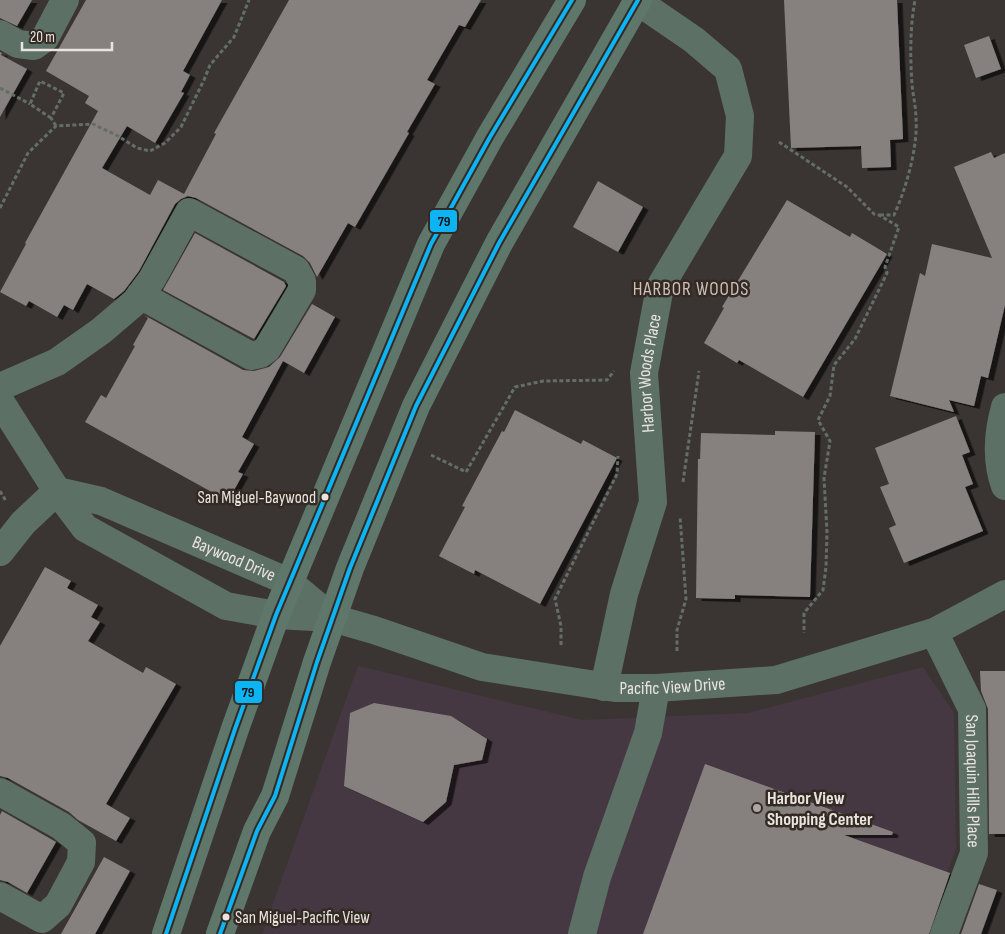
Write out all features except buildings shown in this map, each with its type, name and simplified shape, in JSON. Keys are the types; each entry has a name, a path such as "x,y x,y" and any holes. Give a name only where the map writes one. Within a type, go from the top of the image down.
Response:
{"main road":[{"path":"166,934 235,729 276,615 431,244 490,137 572,0"},
{"path":"220,934 257,831 275,796 350,568 416,406 498,243 638,0"}],"street":[{"path":"0,34 18,44 34,46 45,38 65,0"},
{"name":"Harbor Woods Place","path":"604,687 624,594 653,502 644,372 660,287 738,156 740,116 728,69 694,40 638,0"},
{"path":"0,387 57,362 101,331 135,302 140,295 152,279 188,212 296,270 302,280 302,290 267,349 260,354 251,356 140,295"},
{"path":"0,401 57,491 85,528 226,606 276,615 332,618"},
{"path":"1005,407 1000,424 998,452 1005,486"},
{"path":"0,552 23,523 57,491"},
{"name":"Baywood Drive","path":"57,491 101,501 289,582 332,618"},
{"name":"Pacific View Drive","path":"332,618 374,630 482,667 604,687 656,688 776,680 934,632 1005,594"},
{"name":"San Joaquin Hills Place","path":"934,632 972,709 974,853 944,934"},
{"path":"582,934 597,878 648,733 656,688"},
{"path":"0,792 61,826 82,843 81,862 58,905 42,919 0,896"}],"path":[{"path":"0,208 28,153 56,126 93,124 137,148 150,151 165,143 181,127 210,65 234,37 249,0"},
{"path":"879,215 894,215 903,196 912,160 916,120 912,82 912,19 915,0"},
{"path":"30,104 40,81 64,93 51,118"},
{"path":"0,88 51,118 56,126"},
{"path":"779,142 847,187 874,214 900,226 885,268 887,273 855,339 834,365 830,396 818,420 830,441 824,478 827,532 826,567 823,590 804,612 804,633"},
{"path":"431,455 466,472 515,388 543,381 607,380 616,370"},
{"path":"682,491 699,371"},
{"path":"561,645 561,626 555,599 618,474 618,447"},
{"path":"677,651 677,630 686,599 680,515"}],"shaded area":[{"path":"358,666 582,720 748,713 923,667 954,713 956,849 925,934 262,934"}],"transit line":[{"name":"79","path":"166,934 235,729 276,615 431,244 490,137 572,0"},
{"name":"79","path":"220,934 257,831 275,796 317,662 350,568 416,406 499,243 638,0"}],"place":[{"name":"San Miguel-Baywood","path":"325,497"},
{"name":"Harbor View Shopping Center","path":"757,808"},
{"name":"San Miguel-Pacific View","path":"226,917"}],"district":[{"name":"HARBOR WOODS","path":"691,288"}]}
